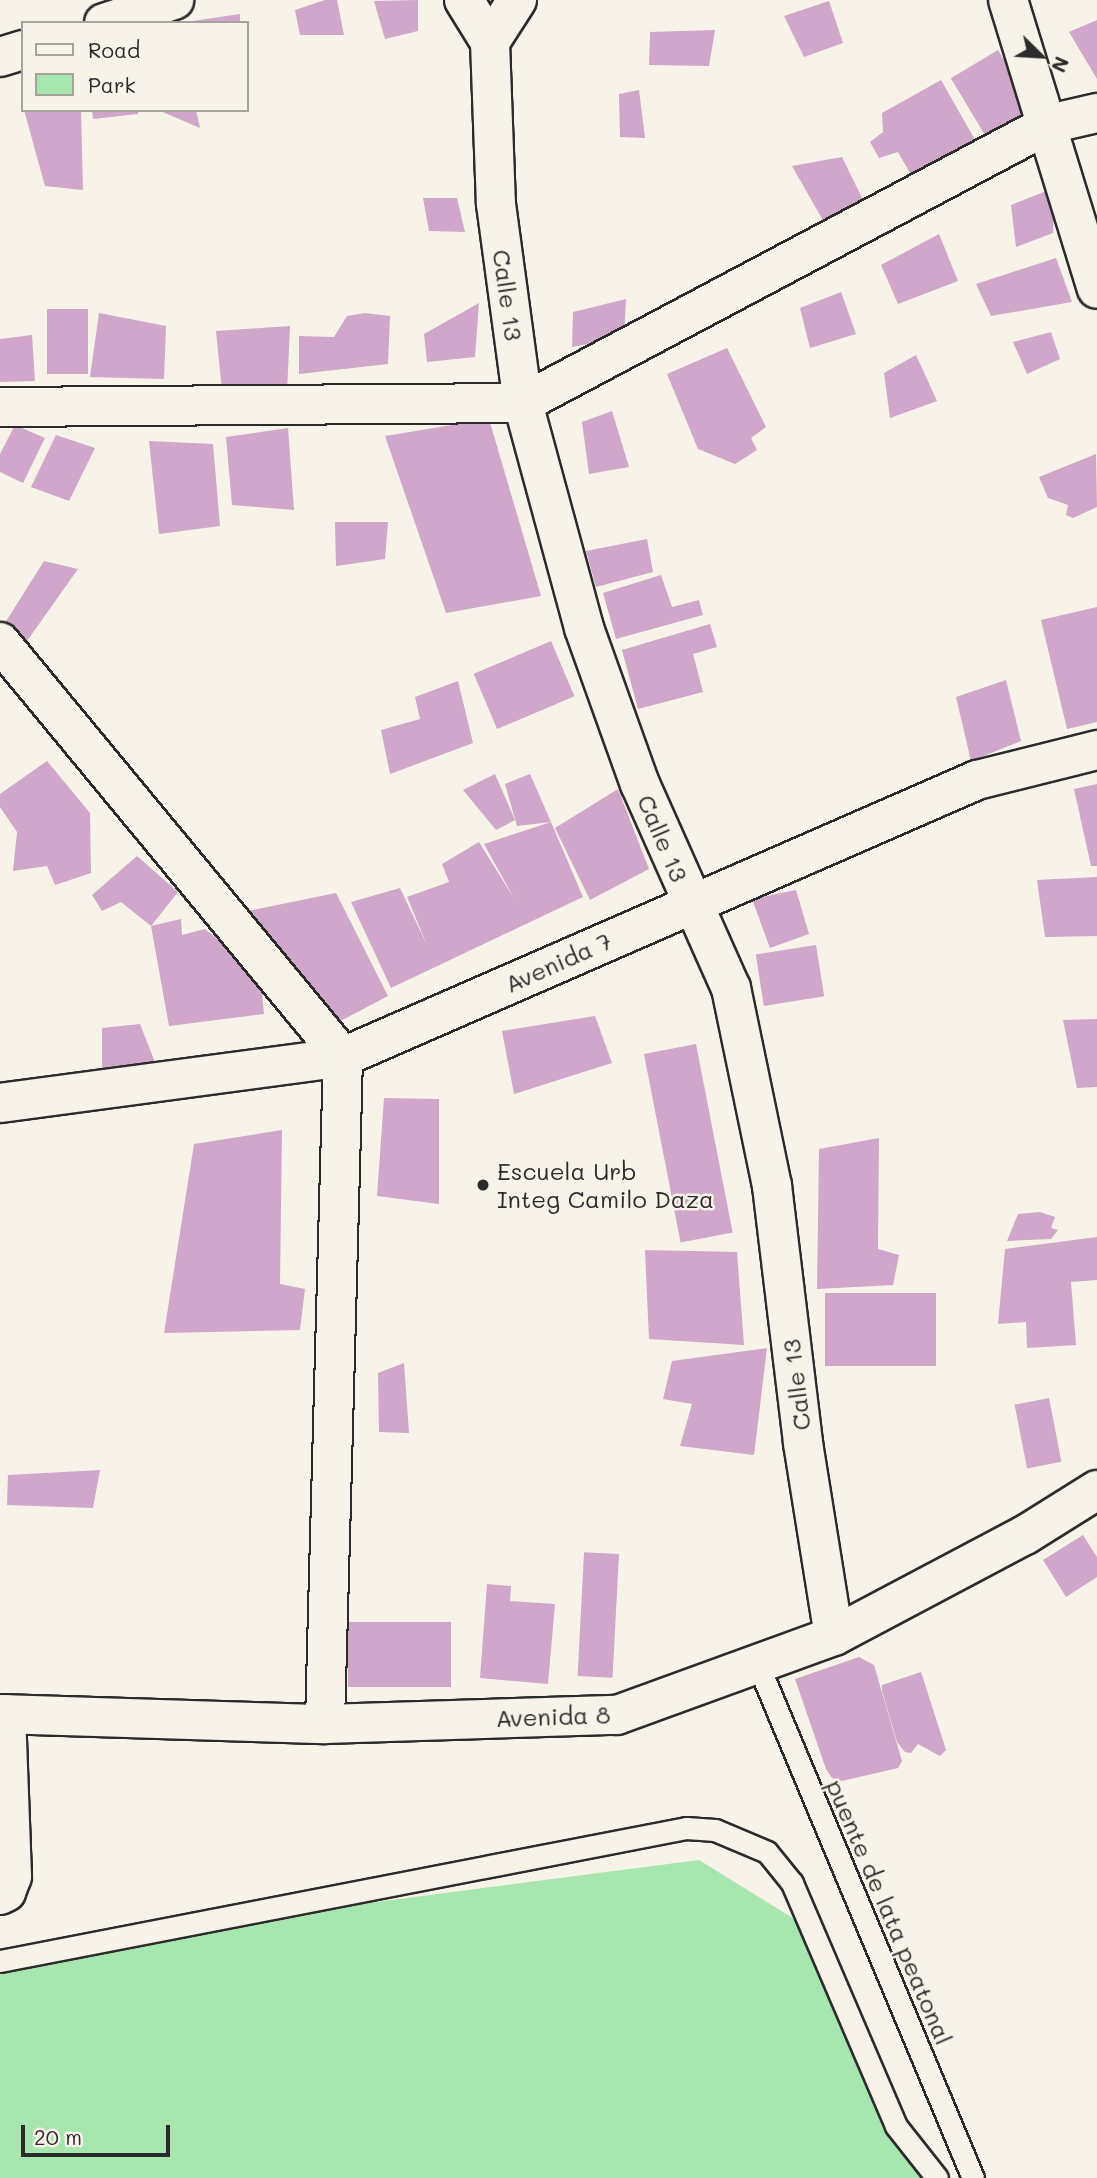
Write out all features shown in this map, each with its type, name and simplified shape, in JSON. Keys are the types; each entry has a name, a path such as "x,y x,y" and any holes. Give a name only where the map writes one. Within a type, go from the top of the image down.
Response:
{"street":[{"path":"110,21 174,0"},
{"path":"464,0 490,42 517,0"},
{"path":"1008,0 1049,124 1097,289"},
{"name":"Calle 13","path":"490,42 496,204 523,402 584,628 640,784 690,903 731,988 772,1186 803,1443 834,1636"},
{"path":"0,57 21,51"},
{"path":"0,407 523,402 1049,124 1097,113"},
{"path":"0,642 343,1057 325,1724"},
{"name":"Avenida 7","path":"0,1103 343,1057 690,903 977,780 1097,750"},
{"name":"Avenida 8","path":"3,1714 325,1724 617,1715 759,1667 834,1636 1025,1535 1097,1490"},
{"path":"0,1895 6,1892 12,1876 3,1714"}],"lane":[{"name":"puente de lata peatonal","path":"759,1667 973,2178"},
{"path":"0,1961 686,1828 715,1830 767,1852 792,1883 896,2126 937,2178"}],"green space":[{"path":"699,1860 815,1932 928,2178 0,2178 0,1951"}],"building":[{"path":"325,0 337,0 344,35 300,35 295,10"},
{"path":"418,0 418,31 385,39 374,1"},
{"path":"829,1 843,43 804,57 784,16"},
{"path":"240,14 240,21 193,21"},
{"path":"1097,20 1097,79 1069,32"},
{"path":"715,30 709,66 649,65 650,32"},
{"path":"998,50 1035,112 988,140 951,78"},
{"path":"941,80 978,145 914,180 898,152 879,158 870,142 883,132 882,113"},
{"path":"639,90 645,138 620,137 619,94"},
{"path":"25,112 81,112 83,190 45,186"},
{"path":"92,112 138,112 138,114 93,119"},
{"path":"163,112 196,112 200,128"},
{"path":"842,157 867,208 825,224 792,166"},
{"path":"1054,188 1053,233 1016,247 1011,205"},
{"path":"423,198 457,198 465,232 429,231"},
{"path":"939,234 958,281 898,304 881,265"},
{"path":"1056,258 1072,302 991,316 976,284"},
{"path":"841,292 856,334 810,348 800,308"},
{"path":"626,299 624,337 572,347 573,312"},
{"path":"479,303 475,357 427,362 424,334"},
{"path":"47,309 88,309 88,374 47,374"},
{"path":"99,313 166,326 164,379 90,377"},
{"path":"365,313 390,316 388,364 299,374 299,336 334,337 347,316"},
{"path":"290,326 287,393 222,391 216,331"},
{"path":"1051,332 1060,359 1027,374 1013,342"},
{"path":"32,335 35,381 0,382 0,339"},
{"path":"727,348 766,427 751,438 757,450 735,464 698,449 667,374"},
{"path":"916,355 937,401 890,418 884,373"},
{"path":"612,411 629,467 589,474 582,422"},
{"path":"489,419 541,596 446,613 385,436"},
{"path":"15,425 45,438 23,483 0,472 0,454"},
{"path":"288,428 294,510 232,505 226,437"},
{"path":"56,435 95,448 69,501 31,487"},
{"path":"149,441 213,444 220,526 159,534"},
{"path":"1096,454 1097,507 1073,518 1066,515 1068,505 1048,498 1039,477"},
{"path":"335,522 388,522 385,559 336,566"},
{"path":"647,539 653,572 596,587 586,551"},
{"path":"44,561 78,569 22,648 5,623"},
{"path":"661,575 672,607 699,600 703,615 616,639 603,593"},
{"path":"1097,607 1097,722 1067,729 1041,620"},
{"path":"710,624 717,647 693,654 703,692 638,709 622,650"},
{"path":"551,641 574,696 497,729 474,674"},
{"path":"1006,680 1021,741 971,761 956,697"},
{"path":"458,681 473,743 390,774 381,730 420,719 415,697"},
{"path":"47,761 90,813 91,873 55,885 47,866 13,871 17,832 0,807 0,794"},
{"path":"495,774 515,820 496,830 463,790"},
{"path":"530,774 551,822 517,826 505,784"},
{"path":"1097,784 1097,866 1091,866 1074,789"},
{"path":"618,789 649,869 590,900 555,828"},
{"path":"551,822 583,897 391,988 351,902 400,888 427,945 407,897 449,882 442,864 479,842 515,900 484,844"},
{"path":"137,856 178,892 151,926 121,902 102,911 92,895"},
{"path":"1097,877 1097,936 1045,937 1037,880"},
{"path":"796,890 809,934 770,948 752,899"},
{"path":"336,893 388,996 327,1028 303,978 297,980 243,912"},
{"path":"181,919 182,935 205,929 245,962 259,960 264,1014 169,1026 151,926"},
{"path":"816,945 824,996 764,1006 756,955"},
{"path":"595,1016 612,1063 514,1094 502,1031"},
{"path":"1097,1019 1097,1087 1077,1088 1063,1020"},
{"path":"140,1024 158,1070 102,1076 102,1028"},
{"path":"696,1044 733,1232 681,1243 644,1054"},
{"path":"384,1098 439,1099 439,1204 377,1196"},
{"path":"282,1130 280,1284 305,1289 300,1330 164,1333 194,1144"},
{"path":"879,1138 878,1249 899,1255 893,1285 817,1289 819,1149"},
{"path":"1040,1212 1055,1217 1051,1228 1058,1230 1051,1239 1007,1241 1018,1214"},
{"path":"1097,1237 1097,1280 1071,1282 1076,1345 1027,1348 1026,1322 998,1324 1005,1249"},
{"path":"645,1250 737,1252 744,1345 649,1339"},
{"path":"825,1293 936,1293 936,1366 825,1366"},
{"path":"767,1348 754,1455 680,1446 692,1404 663,1399 672,1361"},
{"path":"404,1363 409,1433 379,1432 378,1373"},
{"path":"1049,1398 1061,1462 1027,1468 1015,1405"},
{"path":"100,1470 93,1508 7,1505 8,1475"},
{"path":"1083,1535 1097,1557 1097,1577 1066,1597 1043,1560"},
{"path":"584,1552 619,1554 613,1678 578,1676"},
{"path":"487,1584 511,1586 510,1601 555,1604 548,1684 480,1678"},
{"path":"348,1622 451,1622 451,1687 348,1687"},
{"path":"859,1657 874,1665 902,1761 898,1768 842,1781 832,1778 826,1769 795,1679"},
{"path":"921,1672 946,1750 940,1756 918,1744 911,1753 905,1752 897,1742 882,1691 882,1685"}],"place":[{"name":"Escuela Urb Integ Camilo Daza","path":"483,1185"}]}
